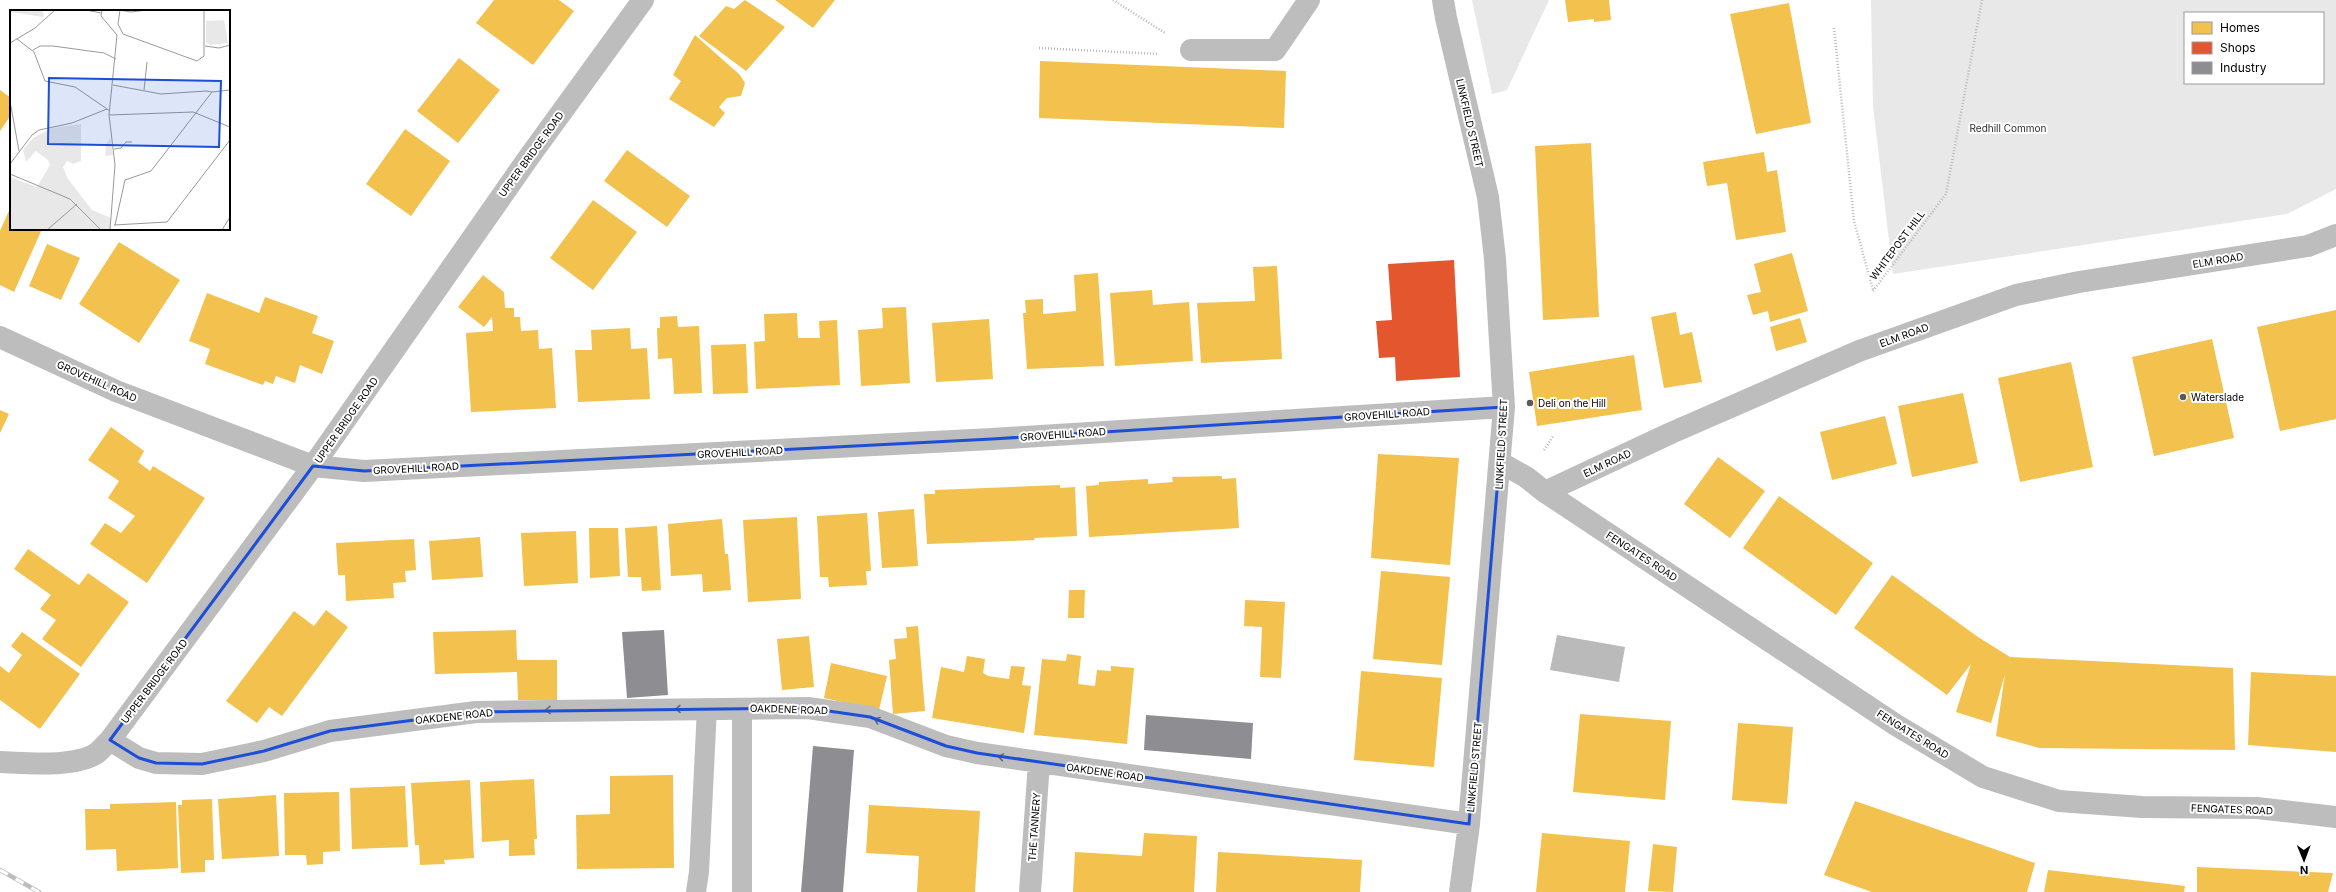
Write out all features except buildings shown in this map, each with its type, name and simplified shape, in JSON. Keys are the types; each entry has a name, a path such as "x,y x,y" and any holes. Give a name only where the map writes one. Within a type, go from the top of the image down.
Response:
{"street":[{"name":"UPPER BRIDGE ROAD","path":"0,762 27,764 76,760 96,754 110,740 313,466 529,157 643,0"},
{"path":"1191,50 1275,50 1310,0"},
{"name":"LINKFIELD STREET","path":"1443,0 1488,197 1495,259 1504,407 1501,463 1469,824 1460,892"},
{"name":"ELM ROAD","path":"1545,492 1671,433 1859,351 2016,295 2079,282 2308,246 2336,235"},
{"name":"GROVEHILL ROAD","path":"0,337 116,391 313,466 364,471 992,439 1504,407"},
{"path":"1501,463 1526,477 1545,492"},
{"name":"FENGATES ROAD","path":"1545,492 1896,725 1983,777 2059,801 2142,807 2257,808 2336,817"},
{"name":"OAKDENE ROAD","path":"110,740 139,758 156,763 202,764 264,751 330,731 476,712 707,708 808,708 839,711 870,717 946,746 1039,762 1469,824"},
{"name":"THE TANNERY","path":"1030,892 1039,762"}],"lane":[{"path":"696,892 699,872 707,708"},
{"path":"742,708 742,892"}],"path":[{"path":"1113,0 1191,50"},
{"name":"WHITEPOST HILL","path":"1834,28 1854,222 1873,290 1946,194 1982,0"},
{"path":"1039,48 1178,55 1191,50"}],"highlighted area":[{"path":"1504,407 1469,824 977,753 946,746 870,717 808,708 476,712 330,731 264,751 202,764 156,763 139,758 110,740 313,466 364,471 992,439"}],"green space":[{"path":"1472,0 1549,0 1507,90 1492,94"},
{"name":"Redhill Common","path":"1871,0 2336,0 2336,189 2287,214 1893,274 1873,106"}],"shaded area":[{"path":"1557,635 1625,647 1619,682 1550,670"}],"railway":[{"path":"0,870 39,892"}],"place":[{"name":"Waterslade","path":"2183,397"},
{"name":"Deli on the Hill","path":"1530,403"}]}
